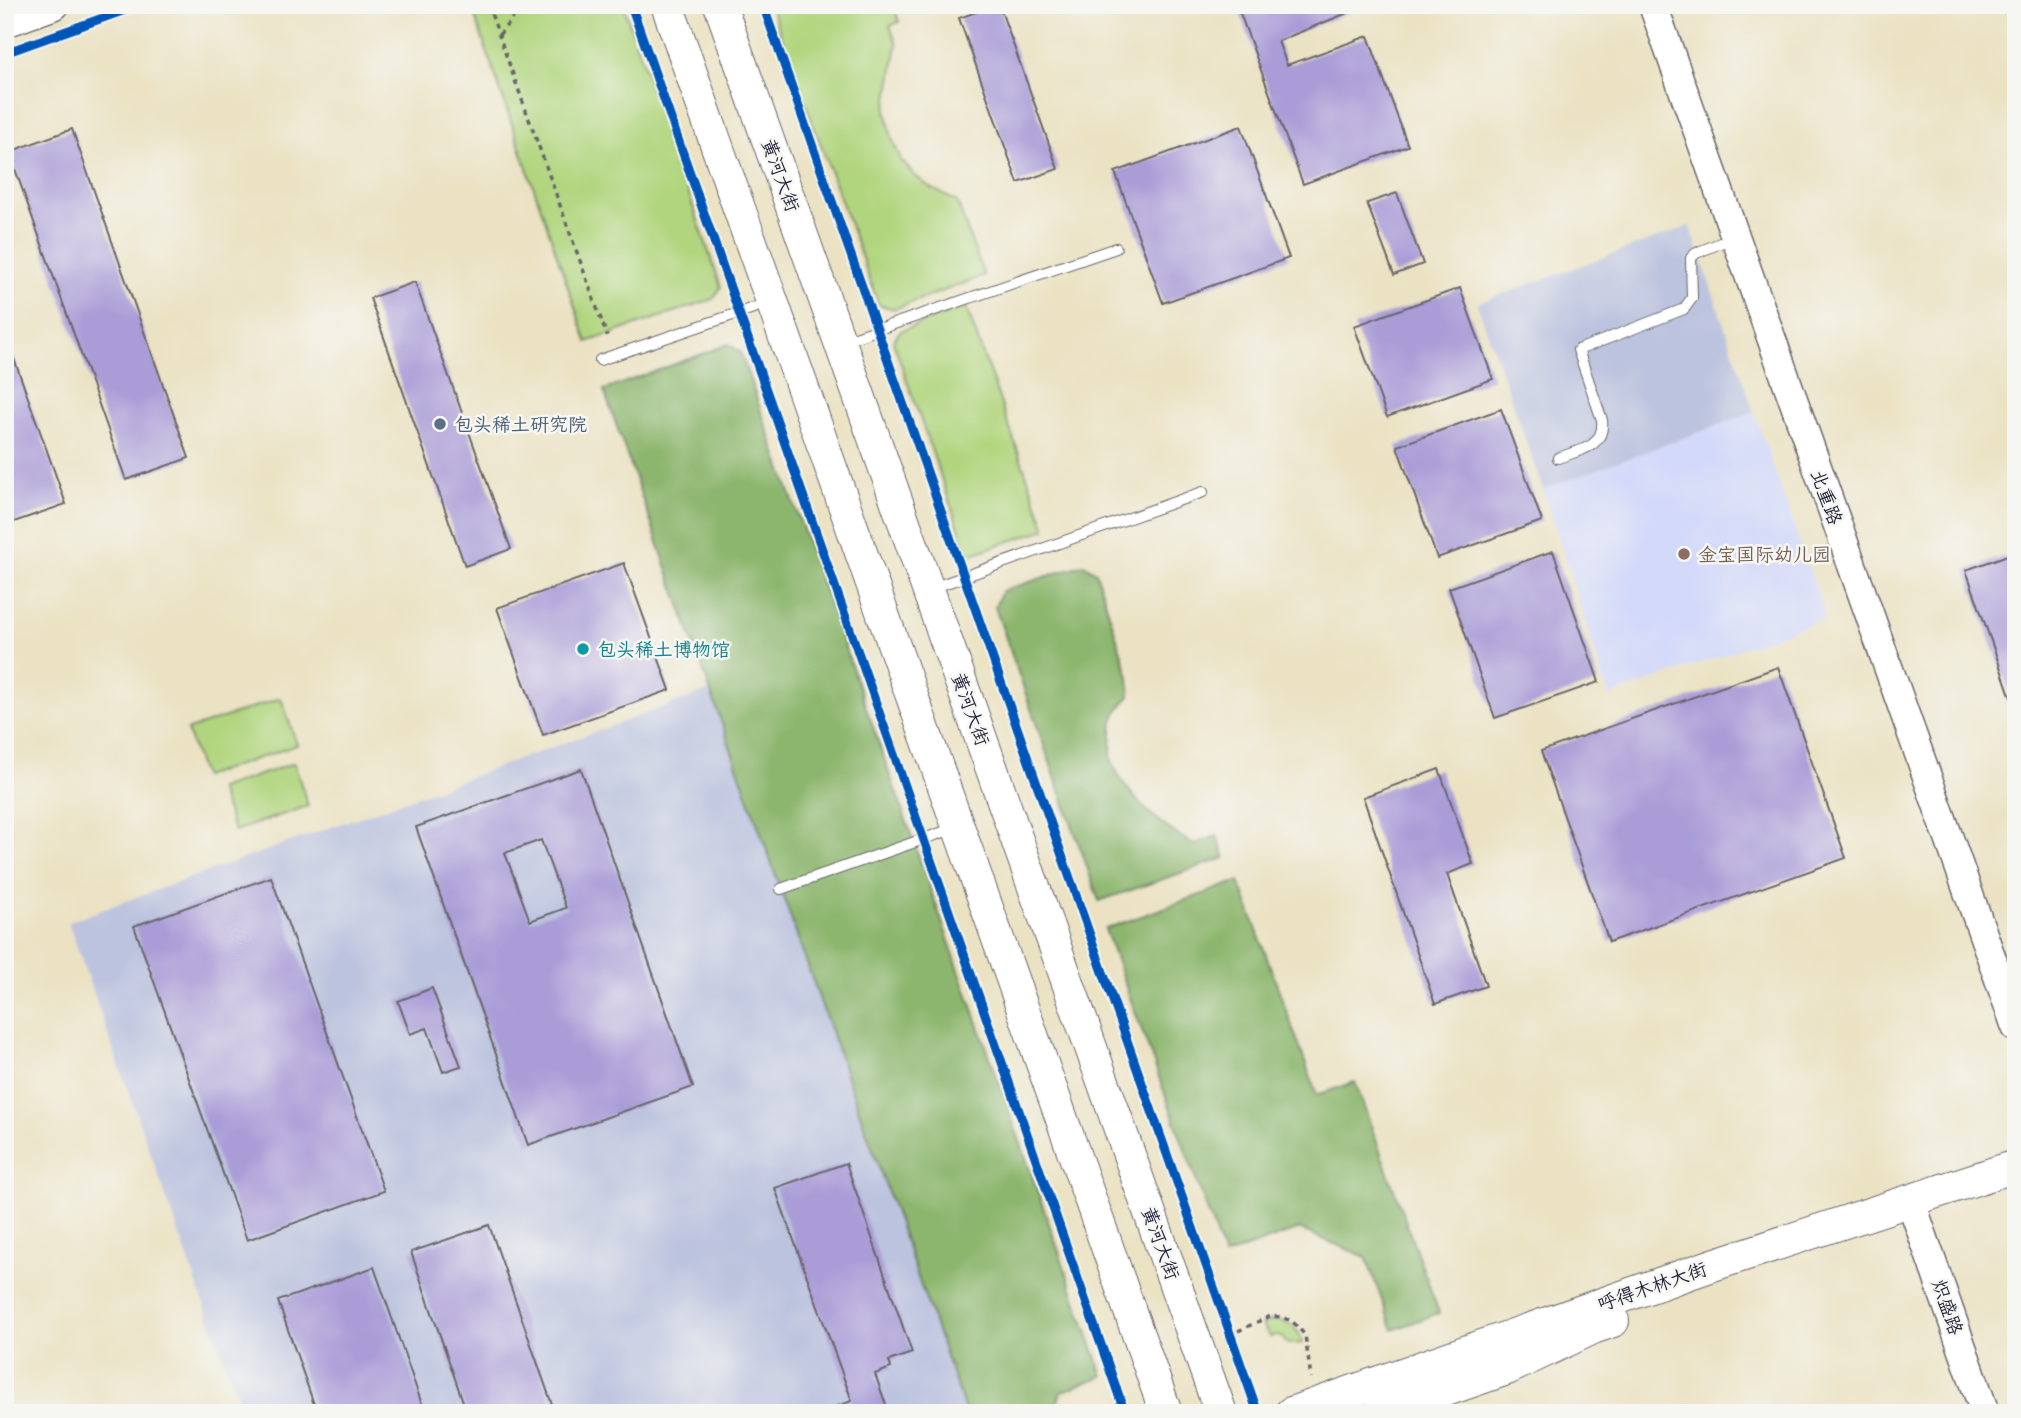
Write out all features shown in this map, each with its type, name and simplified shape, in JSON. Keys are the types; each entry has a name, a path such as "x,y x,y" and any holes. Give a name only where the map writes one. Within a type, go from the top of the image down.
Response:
{"main road":[{"name":"黄河大街","path":"720,5 1221,1413"},
{"path":"667,7 1166,1413"},
{"name":"呼得木林大街","path":"1380,1413 1507,1369 1593,1328 1913,1209 2016,1166"},
{"name":"呼得木林大街","path":"1291,1413 1713,1265 2016,1183"}],"street":[{"path":"5,23 55,5"},
{"name":"北重路","path":"1653,5 2016,1027"},
{"name":"炽盛路","path":"1913,1209 1985,1413"}],"lane":[{"path":"1558,458 1596,443 1602,432 1602,421 1578,350 1684,309 1693,292 1689,263 1691,258 1696,253 1735,237"},
{"path":"840,342 1116,248"},
{"path":"600,360 772,301"},
{"path":"928,589 1203,492"},
{"path":"781,889 958,827"}],"path":[{"path":"488,5 607,336"},
{"path":"499,35 523,5"},
{"path":"1226,1321 1234,1333 1270,1317 1292,1321 1305,1335 1311,1378"}],"shaded area":[{"path":"1690,226 1754,412 1543,489 1477,303"},
{"name":"金宝国际幼儿园","path":"1754,412 1826,618 1609,696 1543,489"},
{"path":"711,690 966,1413 243,1413 68,922"}],"green space":[{"path":"471,5 623,5 721,287 713,299 587,342"},
{"path":"770,5 894,5 899,22 890,26 897,44 886,111 892,139 901,160 914,175 957,202 984,276 894,309 879,305"},
{"path":"966,307 1046,529 972,554 967,551 893,341 900,331"},
{"path":"729,344 740,352 1103,1376 1061,1392 1054,1413 966,1413 604,390"},
{"path":"1084,564 1096,572 1129,677 1130,696 1114,718 1112,761 1126,786 1146,810 1170,830 1194,844 1217,836 1225,858 1099,901 995,607 1002,591"},
{"path":"281,698 297,745 203,777 187,730"},
{"path":"294,763 308,806 234,831 219,789"},
{"path":"1239,881 1317,1095 1355,1082 1439,1313 1393,1330 1366,1257 1299,1229 1224,1256 1105,929"},
{"path":"1273,1320 1292,1326 1303,1343 1287,1344 1283,1338 1275,1335 1270,1337 1262,1324"}],"building":[{"path":"999,5 1058,169 1018,183 959,18"},
{"path":"1237,5 1367,5 1278,41 1287,65 1368,36 1408,146 1303,184"},
{"path":"1241,126 1289,258 1163,303 1115,172"},
{"path":"72,129 189,458 126,480 9,152"},
{"path":"1397,193 1423,264 1394,275 1367,203"},
{"name":"包头稀土研究院","path":"415,282 511,549 465,566 370,298"},
{"path":"1460,288 1493,379 1387,417 1354,326"},
{"path":"7,339 66,504 5,525 5,340"},
{"path":"1501,409 1542,521 1437,558 1397,446"},
{"path":"1553,551 1599,682 1495,718 1449,588"},
{"path":"2016,552 2016,705 2014,706 1966,570"},
{"name":"包头稀土博物馆","path":"624,563 670,690 543,735 497,608"},
{"path":"1778,667 1846,858 1609,942 1541,751"},
{"path":"581,769 693,1087 528,1145 416,827","holes":["541,840 566,908 530,921 505,853"]},
{"path":"1439,769 1473,864 1447,874 1486,986 1435,1004 1363,797"},
{"path":"271,877 384,1191 247,1240 134,926"},
{"path":"432,988 461,1066 443,1072 427,1028 410,1034 398,1001"},
{"path":"846,1163 912,1353 889,1361 891,1368 875,1374 889,1413 825,1413 824,1411 852,1401 775,1188"},
{"path":"489,1225 555,1413 467,1413 411,1252"},
{"path":"374,1267 425,1413 317,1413 278,1301"}],"cycle path":[{"path":"5,53 139,5"},
{"path":"631,5 1125,1413"},
{"path":"763,5 1258,1413"}],"place":[{"name":"包头稀土研究院","path":"440,424"},
{"name":"金宝国际幼儿园","path":"1684,554"},
{"name":"包头稀土博物馆","path":"583,649"}]}
